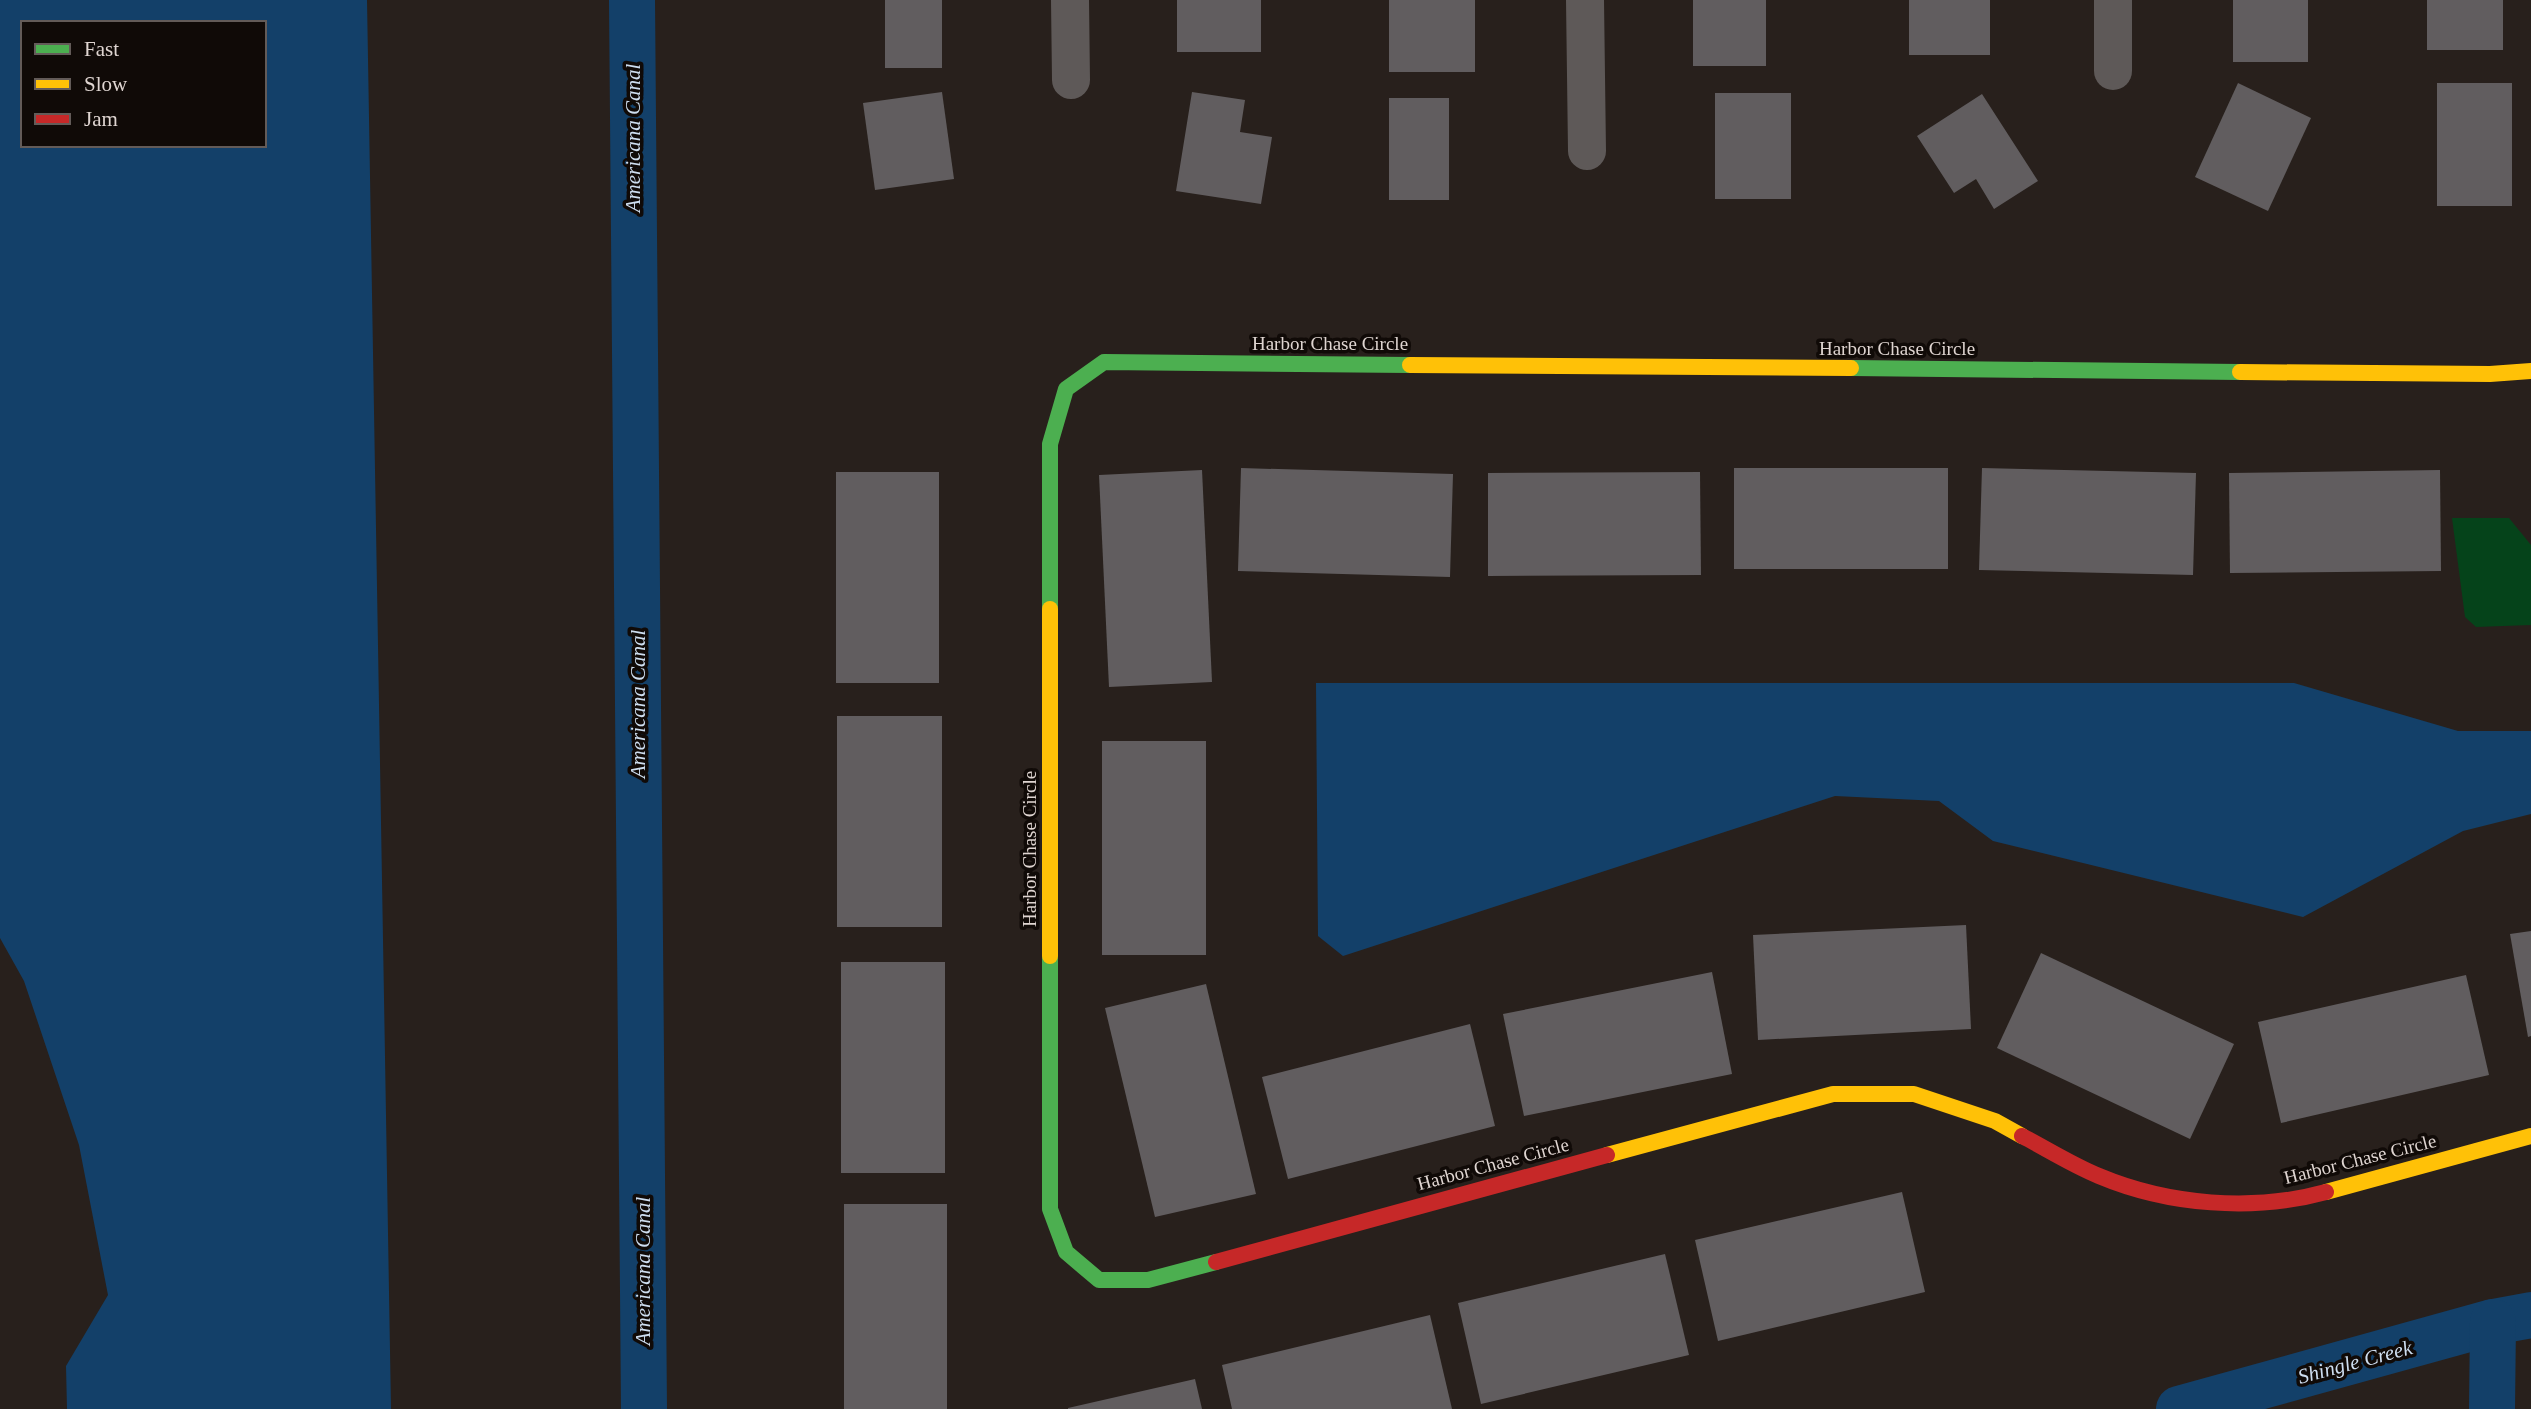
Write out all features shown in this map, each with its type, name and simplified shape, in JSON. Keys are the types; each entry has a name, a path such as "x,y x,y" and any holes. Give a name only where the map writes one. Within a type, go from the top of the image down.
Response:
{"street":[{"path":"1070,0 1071,80"},
{"path":"1585,0 1587,152"},
{"path":"2113,0 2113,71"},
{"name":"Harbor Chase Circle","path":"2531,371 2490,374 1104,362 1066,390 1050,444 1050,1209 1066,1252 1099,1280 1148,1280 1833,1094 1914,1094 1995,1121 2098,1176 2164,1198 2239,1203 2305,1198 2531,1136"}],"green space":[{"path":"2452,518 2509,518 2531,545 2531,625 2476,627 2465,617"}],"water":[{"path":"0,0 367,0 391,1409 67,1409 66,1366 108,1295 79,1145 24,981 0,938"},
{"path":"1316,683 2294,683 2458,731 2531,731 2531,814 2463,831 2303,917 1993,841 1939,801 1835,796 1343,956 1318,936"}],"building":[{"path":"885,0 942,0 942,68 885,68"},
{"path":"1177,0 1261,0 1261,52 1177,52"},
{"path":"1389,0 1475,0 1475,72 1389,72"},
{"path":"1693,0 1766,0 1766,66 1693,66"},
{"path":"1909,0 1990,0 1990,55 1909,55"},
{"path":"2233,0 2308,0 2308,62 2233,62"},
{"path":"2427,0 2503,0 2503,50 2427,50"},
{"path":"2238,83 2311,118 2268,211 2195,177"},
{"path":"2437,83 2512,83 2512,206 2437,206"},
{"path":"942,92 954,179 875,190 863,103"},
{"path":"1192,92 1245,100 1240,132 1272,137 1261,204 1176,191"},
{"path":"1715,93 1791,93 1791,199 1715,199"},
{"path":"1982,94 2038,181 1994,209 1976,179 1954,193 1917,136"},
{"path":"1389,98 1449,98 1449,200 1389,200"},
{"path":"1241,468 1453,474 1450,577 1238,571"},
{"path":"1734,468 1948,468 1948,569 1734,569"},
{"path":"1982,468 2196,473 2193,575 1979,570"},
{"path":"1202,470 1212,682 1109,687 1099,475"},
{"path":"2440,470 2441,571 2230,573 2229,473"},
{"path":"836,472 939,472 939,683 836,683"},
{"path":"1700,472 1701,575 1488,576 1488,473"},
{"path":"837,716 942,716 942,927 837,927"},
{"path":"1102,741 1206,741 1206,955 1102,955"},
{"path":"1966,925 1971,1029 1758,1040 1753,935"},
{"path":"2531,931 2531,1036 2528,1037 2510,934"},
{"path":"2041,953 2234,1044 2190,1139 1997,1048"},
{"path":"841,962 945,962 945,1173 841,1173"},
{"path":"1712,972 1732,1074 1524,1116 1503,1014"},
{"path":"2466,975 2489,1075 2281,1123 2258,1022"},
{"path":"1206,984 1256,1194 1155,1217 1105,1008"},
{"path":"1470,1024 1495,1126 1288,1179 1262,1077"},
{"path":"1902,1192 1925,1292 1718,1341 1695,1240"},
{"path":"844,1204 947,1204 947,1409 844,1409"},
{"path":"1665,1254 1689,1355 1481,1404 1458,1303"},
{"path":"1430,1315 1452,1409 1232,1409 1222,1365"},
{"path":"1195,1379 1202,1409 1068,1409 1068,1408"}],"waterway":[{"name":"Americana Canal","path":"632,0 644,1409"},
{"name":"Shingle Creek","path":"2179,1409 2493,1322 2531,1315"},
{"path":"2492,1409 2493,1322"}],"traffic: fast":[{"path":"1050,609 1050,444 1066,389 1104,362 1410,365"},
{"path":"1851,368 2240,372"},
{"path":"1050,956 1050,1209 1066,1252 1099,1280 1148,1280 1216,1262"}],"traffic: slow":[{"path":"1410,365 1851,368"},
{"path":"2240,372 2490,374 2531,371"},
{"path":"1050,609 1050,956"},
{"path":"1607,1155 1833,1094 1914,1094 1995,1121 2022,1136"},
{"path":"2326,1192 2531,1136"}],"traffic: jam":[{"path":"2022,1136 2099,1176 2153,1194 2240,1203 2269,1202 2326,1192"},
{"path":"1216,1262 1607,1155"}]}
